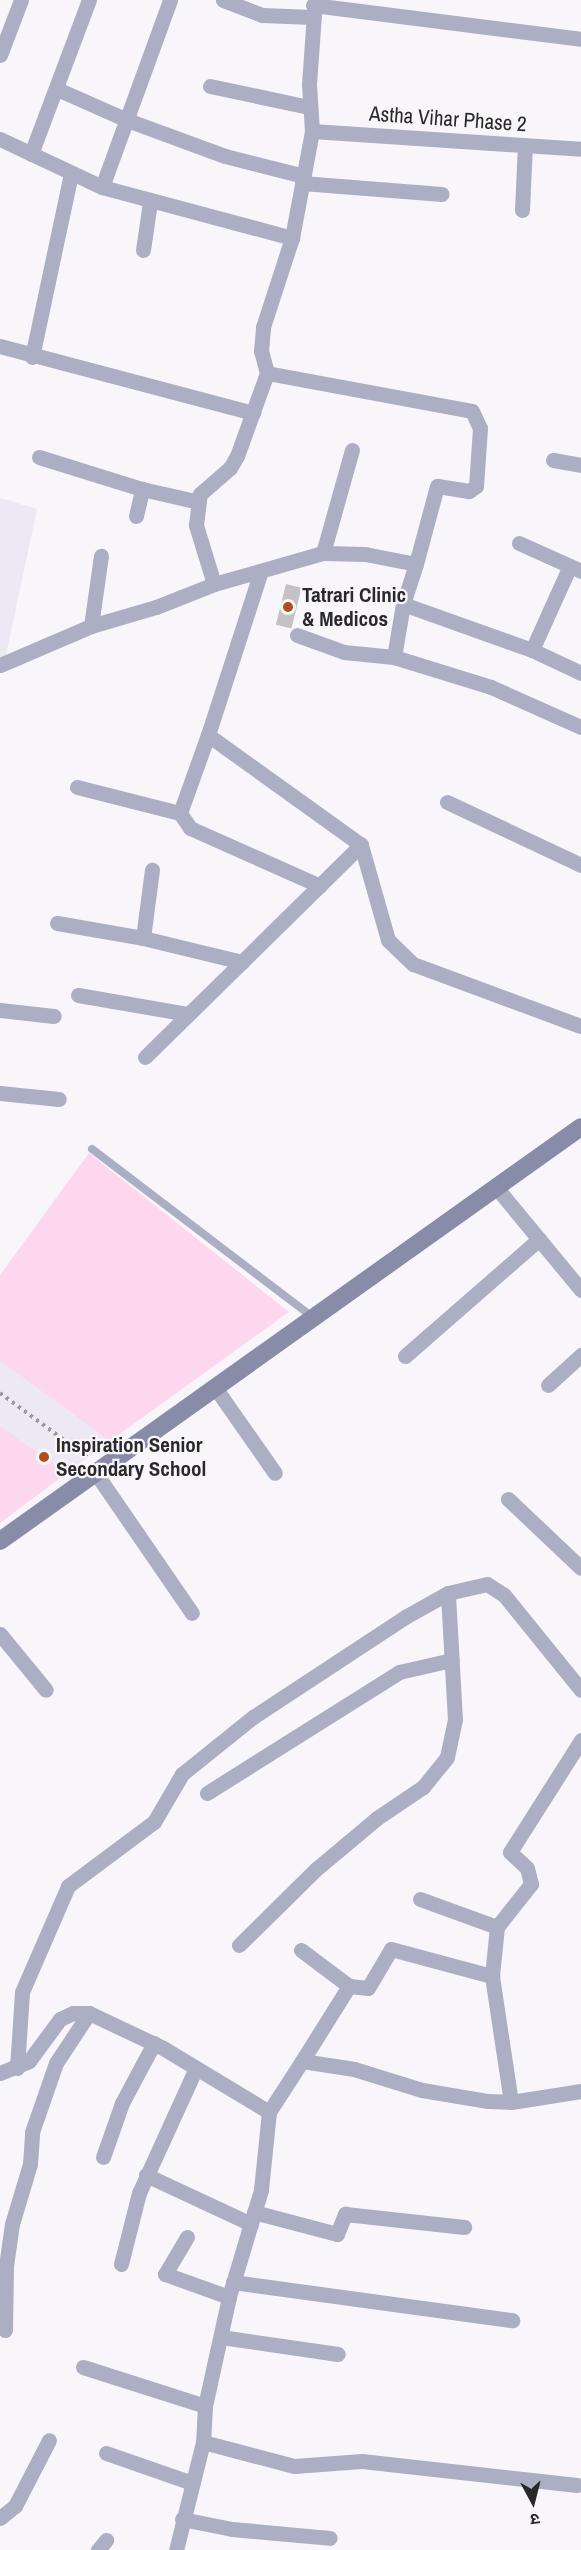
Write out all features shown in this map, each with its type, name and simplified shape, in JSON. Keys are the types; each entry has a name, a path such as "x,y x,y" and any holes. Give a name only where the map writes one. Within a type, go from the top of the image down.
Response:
{"main road":[{"path":"0,1541 311,1316 581,1127"}],"street":[{"path":"0,55 21,0"},
{"path":"30,154 57,89 89,0"},
{"path":"102,187 170,0"},
{"path":"223,0 262,15 313,7 581,39"},
{"path":"214,584 196,525 200,494 230,468 237,456 267,373 261,351 263,327 292,238 312,131 309,107 313,7"},
{"path":"210,86 309,107"},
{"path":"57,89 127,120 225,156 303,180 442,194"},
{"name":"Astha Vihar Phase 2","path":"312,131 581,149"},
{"path":"0,139 102,187 150,202 292,238"},
{"path":"522,210 525,145"},
{"path":"32,357 71,173"},
{"path":"143,250 150,202"},
{"path":"0,345 32,357 253,413"},
{"path":"267,373 472,411 480,428 476,486 470,490 437,486 403,604 394,657"},
{"path":"323,553 352,450"},
{"path":"39,456 142,489 199,501"},
{"path":"553,460 581,465"},
{"path":"136,516 142,489"},
{"path":"519,543 576,568 532,650"},
{"path":"0,664 90,626 156,607 214,584 260,574 323,553 365,554 416,564"},
{"path":"90,626 101,556"},
{"path":"180,813 260,574"},
{"path":"403,604 532,650 581,673"},
{"path":"297,635 344,652 394,657 491,687 581,727"},
{"path":"208,735 361,845 388,940 413,964 581,1026"},
{"path":"77,787 180,813 190,828 320,886"},
{"path":"447,802 581,865"},
{"path":"145,1057 361,845"},
{"path":"143,938 152,870"},
{"path":"57,923 143,938 242,962"},
{"path":"78,995 188,1014"},
{"path":"0,1010 54,1016"},
{"path":"0,1093 59,1099"},
{"path":"495,1186 581,1290"},
{"path":"405,1356 539,1239"},
{"path":"548,1385 581,1355"},
{"path":"214,1386 275,1473"},
{"path":"98,1470 192,1613"},
{"path":"508,1499 581,1568"},
{"path":"17,2068 22,1992 68,1886 154,1822 182,1774 253,1717 405,1617 448,1593 487,1584 504,1595 581,1690"},
{"path":"239,1945 315,1870 377,1818 423,1787 447,1757 454,1720 448,1593"},
{"path":"0,1634 46,1690"},
{"path":"207,1793 399,1672 452,1660"},
{"path":"511,2102 492,1976 497,1927 531,1884 527,1868 510,1852 581,1740"},
{"path":"420,1899 497,1927"},
{"path":"301,1950 349,1986 368,1988 391,1949 492,1976"},
{"path":"176,2550 203,2442 204,2406 231,2290 261,2190 269,2112 349,1986"},
{"path":"0,2073 17,2068 29,2061 60,2019 73,2013 89,2013 154,2043 269,2112"},
{"path":"5,2330 6,2266 12,2224 30,2164 32,2133 56,2063 89,2013"},
{"path":"103,2157 122,2103 154,2043"},
{"path":"302,2061 354,2069 422,2090 511,2102 581,2091"},
{"path":"121,2264 146,2175 196,2068"},
{"path":"146,2175 252,2218 338,2234 345,2214 464,2228"},
{"path":"187,2238 165,2274 231,2290 512,2320"},
{"path":"220,2337 339,2354"},
{"path":"83,2367 204,2406"},
{"path":"0,2518 15,2506 50,2440"},
{"path":"203,2442 294,2466 362,2461 577,2485"},
{"path":"106,2453 192,2483"},
{"path":"182,2519 232,2529 330,2538"}],"lane":[{"path":"92,1149 311,1316"}],"path":[{"path":"0,1393 98,1470"}],"shaded area":[{"path":"0,498 37,509 6,655 0,658"},
{"path":"89,1153 289,1312 110,1441 0,1361 0,1275"},
{"name":"Inspiration Senior Secondary School","path":"0,1361 110,1441 0,1523"},
{"path":"0,1426 66,1473 0,1523"}],"building":[{"path":"286,584 302,588 291,629 276,625"}],"place":[{"name":"Tatrari Clinic & Medicos","path":"288,607"},
{"name":"Inspiration Senior Secondary School","path":"44,1457"}]}
